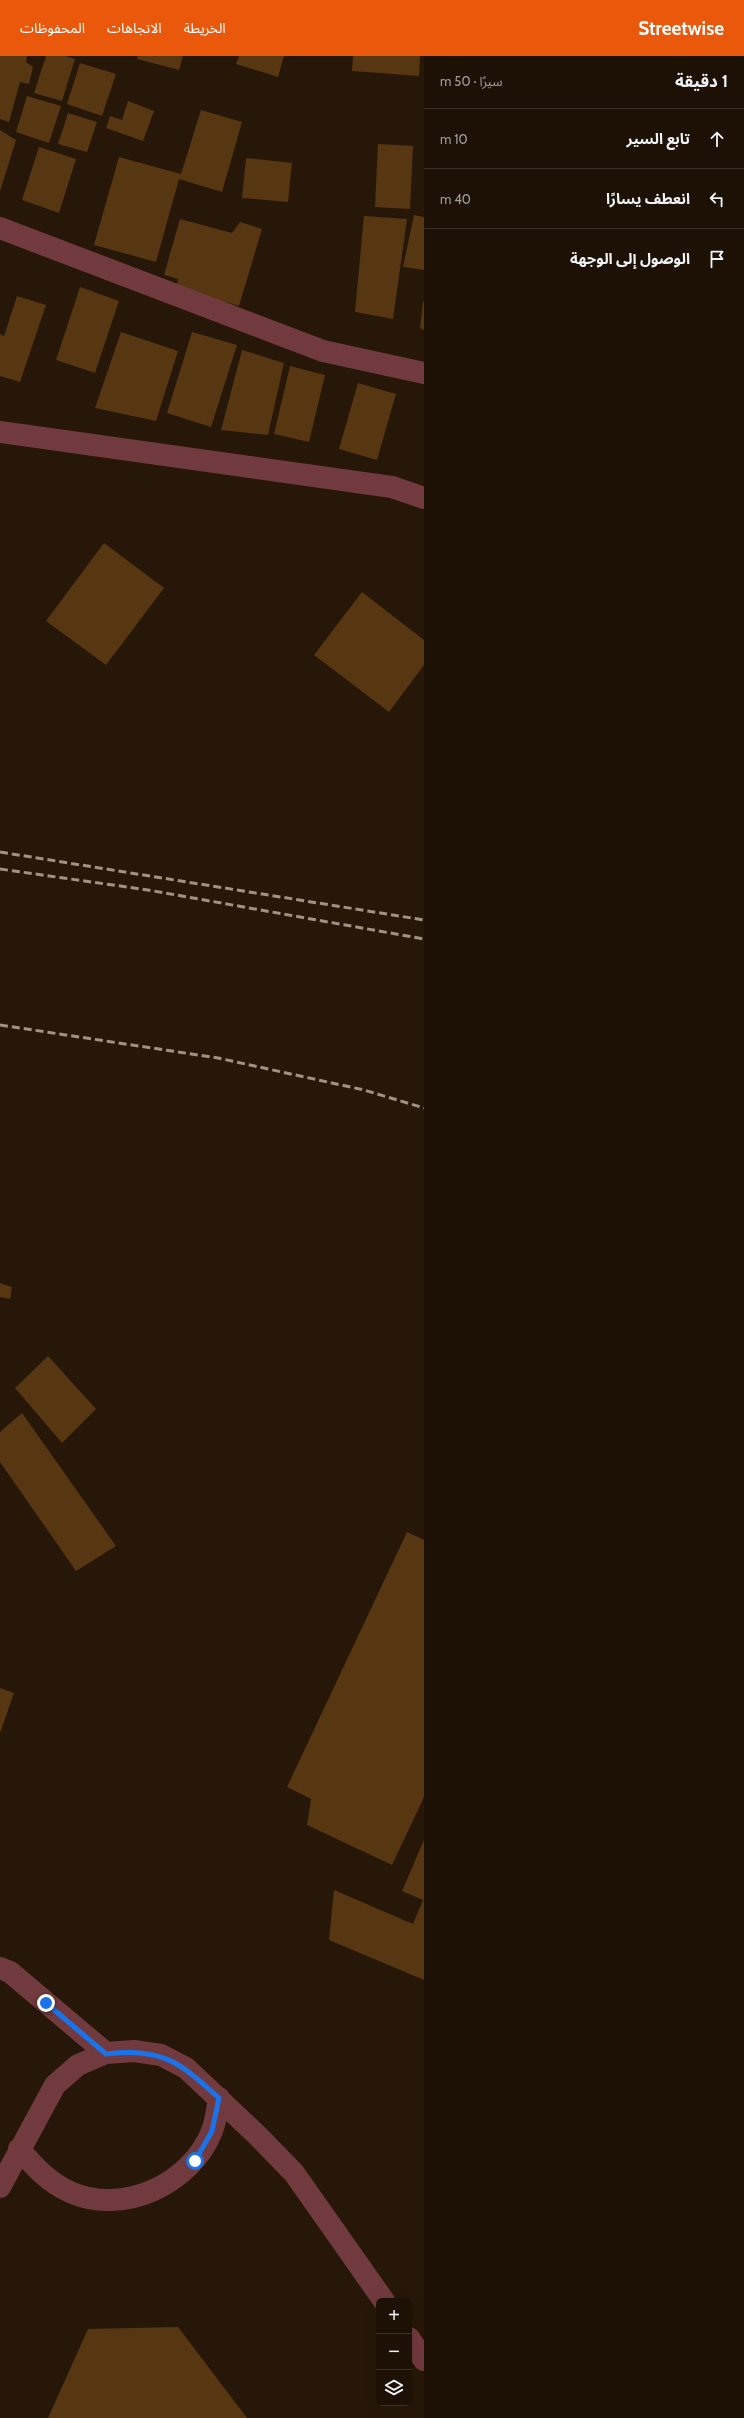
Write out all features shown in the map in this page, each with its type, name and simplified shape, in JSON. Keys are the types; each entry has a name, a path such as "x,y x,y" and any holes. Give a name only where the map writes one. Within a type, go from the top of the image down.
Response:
{"street":[{"path":"0,228 323,351 424,373"},
{"path":"0,432 392,487 424,498"},
{"path":"0,1968 10,1972 106,2054"},
{"path":"0,2187 19,2149 55,2085 78,2065 106,2054 134,2051 161,2055 186,2068 219,2098 294,2173 382,2298"},
{"path":"19,2149 42,2175 71,2192 104,2200 138,2197 169,2183 195,2161 212,2131 219,2098"},
{"path":"412,2342 424,2360"}],"building":[{"path":"0,56 27,56 26,62 33,67 29,84 20,82 9,122 0,119"},
{"path":"46,56 65,56 75,59 62,101 34,93"},
{"path":"138,56 183,56 179,70 137,59"},
{"path":"239,56 284,56 278,77 236,64"},
{"path":"353,56 420,56 419,76 352,71"},
{"path":"80,63 116,74 102,116 67,104"},
{"path":"27,96 61,106 49,143 16,132"},
{"path":"128,101 154,111 143,141 106,128 110,116 122,120"},
{"path":"201,110 242,122 222,192 179,179 156,262 94,245 119,157 181,174"},
{"path":"68,113 97,122 87,152 58,144"},
{"path":"0,130 16,140 0,191"},
{"path":"378,144 413,146 410,209 375,207"},
{"path":"39,147 76,159 59,213 22,200"},
{"path":"246,158 292,163 288,202 242,198"},
{"path":"414,215 424,217 424,270 403,267"},
{"path":"364,216 407,219 393,319 355,312"},
{"path":"180,219 232,233 240,222 262,229 239,306 176,288 178,279 164,275"},
{"path":"80,287 119,301 95,373 56,360"},
{"path":"17,296 46,305 20,382 0,376 0,334 4,336"},
{"path":"424,302 424,330 420,328"},
{"path":"121,332 178,351 156,421 95,408"},
{"path":"192,332 237,345 211,427 167,413"},
{"path":"242,350 284,363 268,435 221,430"},
{"path":"290,366 325,375 309,442 274,434"},
{"path":"358,383 396,394 377,460 339,449"},
{"path":"104,543 164,588 106,665 46,621"},
{"path":"362,592 424,640 424,665 389,712 314,655"},
{"path":"0,1283 12,1287 10,1299 0,1297"},
{"path":"48,1356 96,1409 62,1443 15,1388"},
{"path":"22,1413 116,1546 76,1571 0,1462 0,1432"},
{"path":"407,1532 424,1540 424,1797 392,1865 307,1825 311,1799 287,1787"},
{"path":"0,1688 14,1693 0,1733"},
{"path":"424,1840 424,1980 329,1940 334,1890 413,1924 423,1900 402,1891"},
{"path":"178,2327 247,2418 48,2418 88,2329"}],"railway":[{"path":"0,852 424,920"},
{"path":"0,869 148,890 424,939"},
{"path":"0,1025 218,1058 364,1090 424,1108"}],"route":[{"path":"46,2003 106,2054 134,2051 161,2055 186,2068 219,2098 212,2131 195,2161"}]}
